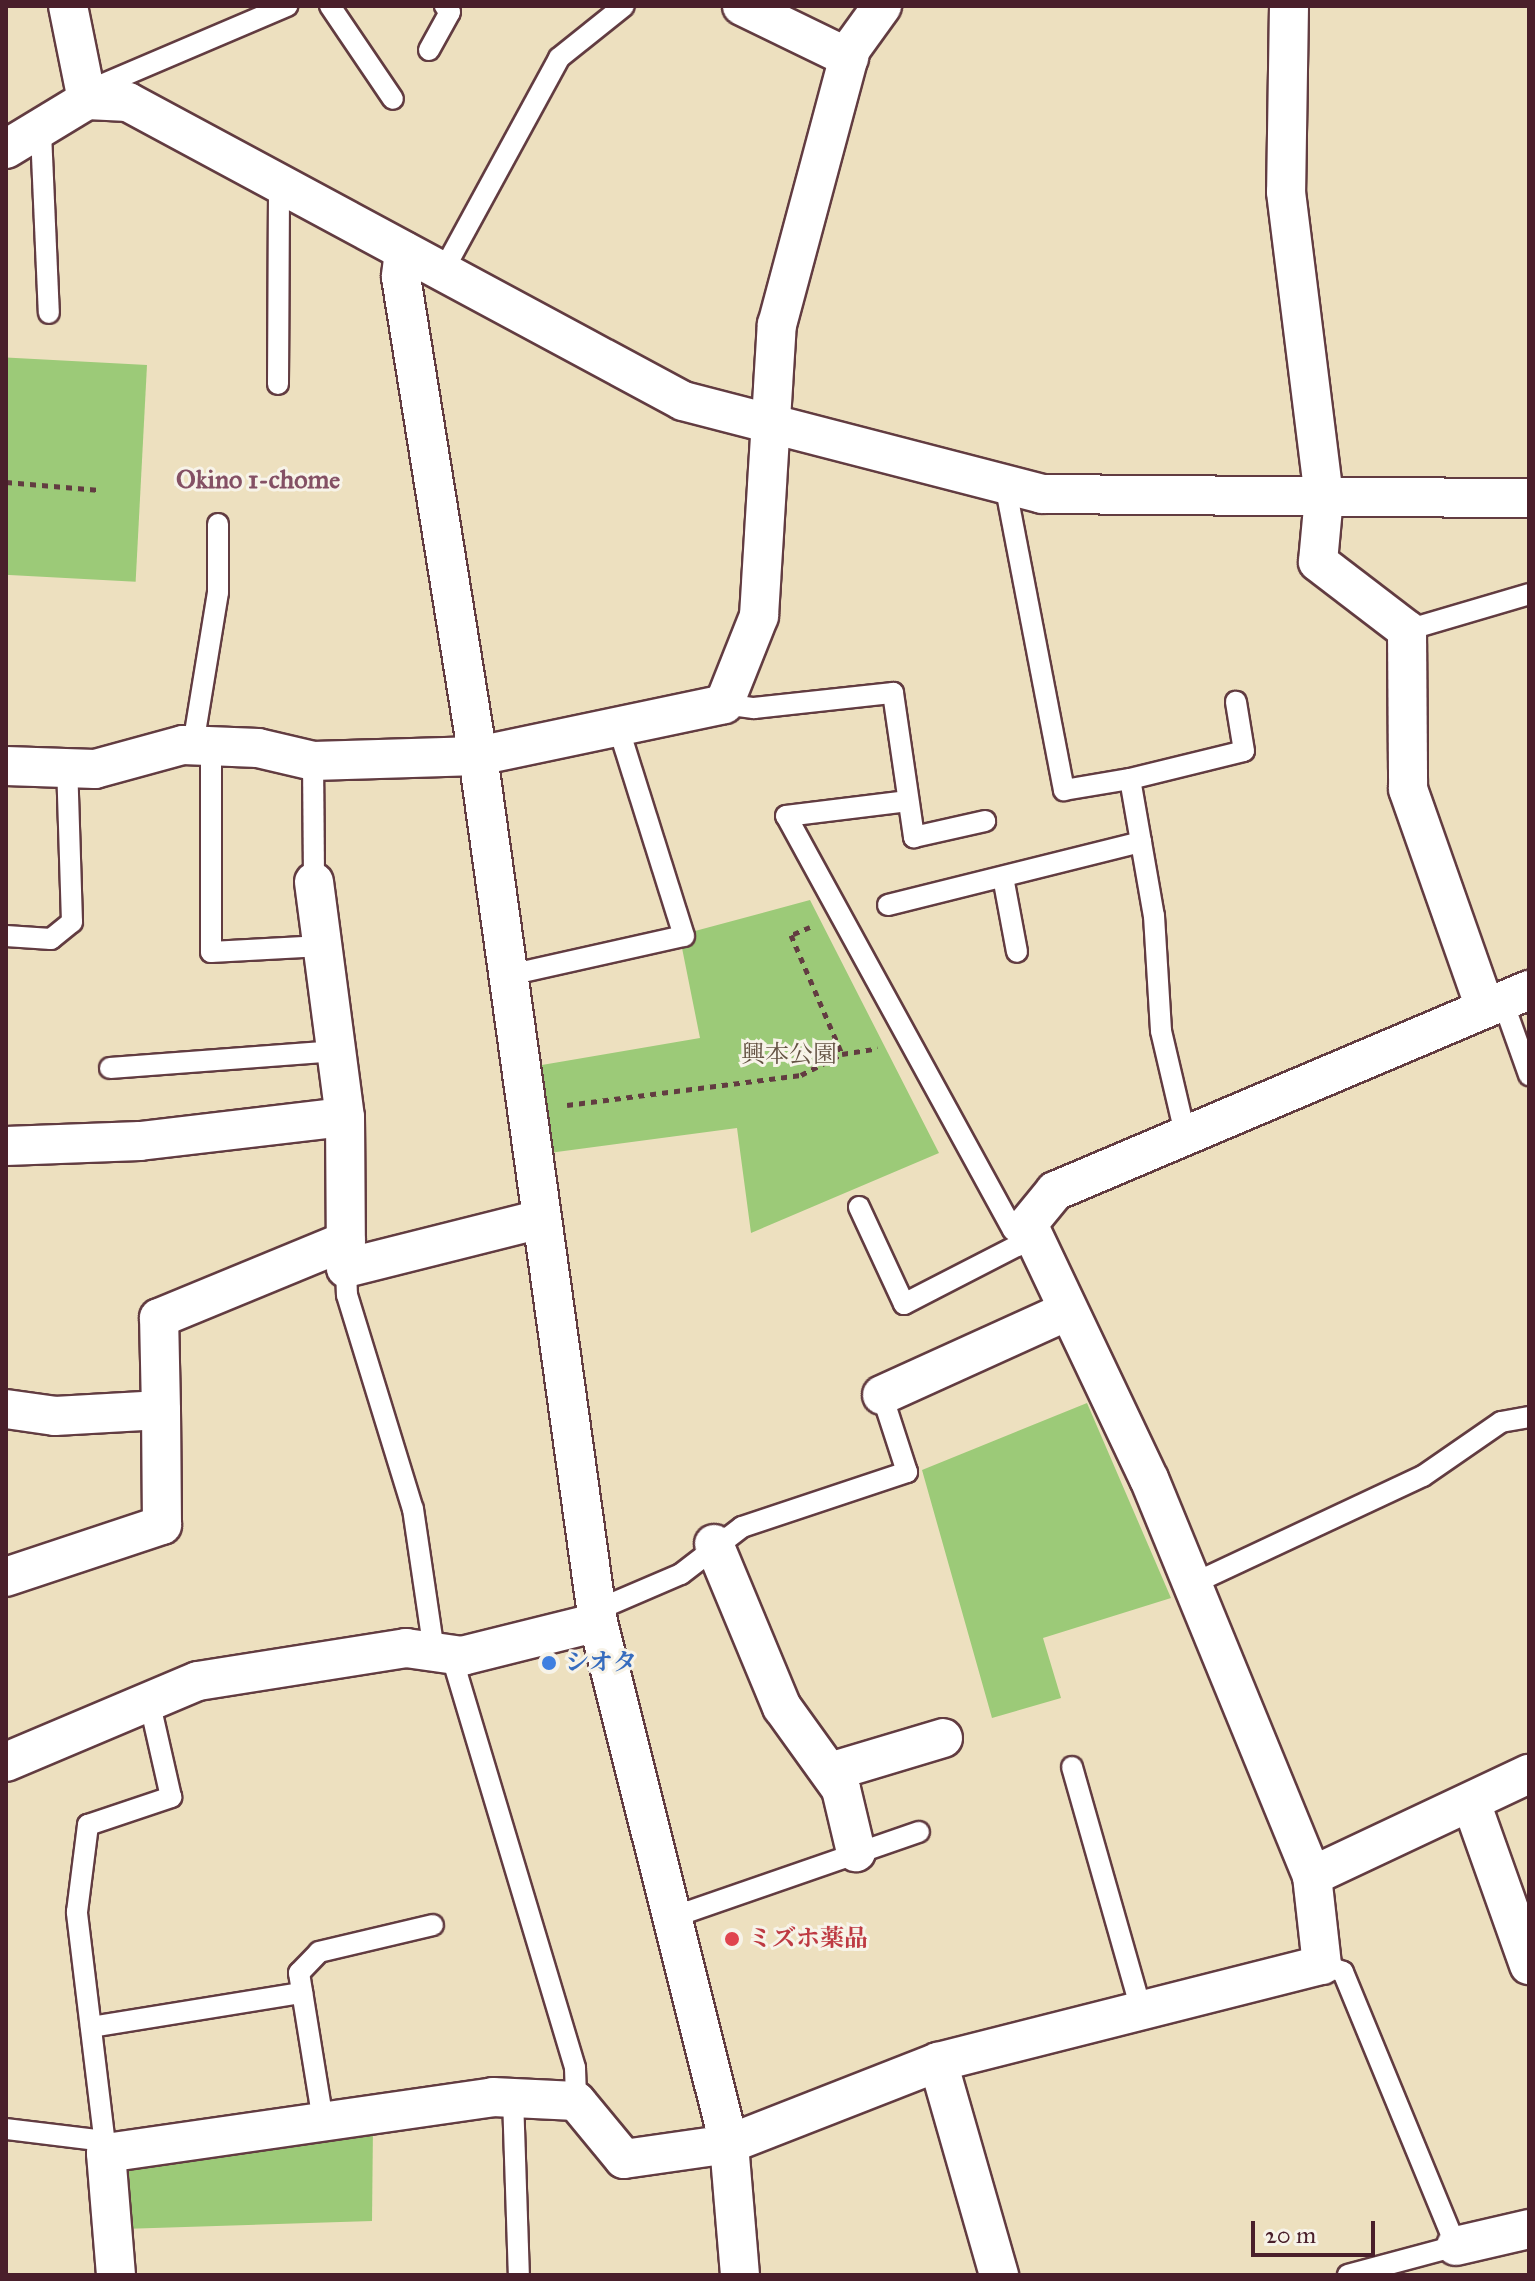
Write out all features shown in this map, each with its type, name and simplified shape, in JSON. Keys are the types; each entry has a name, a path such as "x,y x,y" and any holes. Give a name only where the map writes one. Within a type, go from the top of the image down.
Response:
{"street":[{"path":"68,6 86,96"},
{"path":"742,6 849,58"},
{"path":"6,766 95,769 202,746 313,761 478,756 724,704 759,616 768,424 777,325 849,58 882,6"},
{"path":"116,2275 106,2147 513,2098 576,2101 624,2159 729,2144 938,2062 1142,2013 1322,1965 1312,1876 1188,1586 1149,1479 1027,1232 1033,1210 1055,1191 1505,998 1408,789 1407,630 1318,562 1324,497 1286,192 1289,6"},
{"path":"6,149 41,133 86,96 128,102 683,401 1042,494 1529,498"},
{"path":"404,251 416,384 478,756 598,1616 676,1916 729,2144 740,2275"},
{"path":"314,882 345,1117 346,1255"},
{"path":"6,1146 140,1141 345,1117"},
{"path":"6,1577 162,1525 159,1318 346,1255 541,1219"},
{"path":"882,1395 1065,1312"},
{"path":"6,1409 55,1416 161,1410"},
{"path":"714,1544 782,1707 830,1772 856,1852"},
{"path":"6,1762 198,1681 326,1657 442,1653 598,1616"},
{"path":"830,1772 943,1738"},
{"path":"1312,1876 1472,1805 1529,1774"},
{"path":"1472,1805 1529,1965"},
{"path":"938,2062 999,2275"},
{"path":"1456,2246 1529,2229"}],"lane":[{"path":"86,96 287,6"},
{"path":"330,6 393,99"},
{"path":"429,50 450,12 445,6"},
{"path":"442,273 559,58 624,6"},
{"path":"41,133 49,313"},
{"path":"278,384 279,183"},
{"path":"1005,484 1064,790 1130,779 1244,751 1236,702"},
{"path":"218,524 218,592 202,746 211,952 322,946"},
{"path":"1407,630 1529,594"},
{"path":"724,704 754,708 893,693 914,837 985,821"},
{"path":"509,975 684,936 618,727"},
{"path":"313,761 314,882"},
{"path":"6,936 51,939 72,922 67,767"},
{"path":"1130,779 1141,842 1161,1031 1185,1133"},
{"path":"859,1207 904,1304 1017,1246 1027,1232 1013,1230 906,1040 786,816 908,801"},
{"path":"888,905 1141,842"},
{"path":"1003,877 1017,952"},
{"path":"1505,998 1529,1075"},
{"path":"110,1068 336,1051"},
{"path":"346,1255 347,1295 413,1509 442,1653 575,2068 576,2101"},
{"path":"598,1616 681,1574 714,1544 742,1527 907,1472 882,1395"},
{"path":"1188,1586 1423,1476 1501,1422 1529,1417"},
{"path":"6,2129 106,2147 77,1912 88,1825 171,1797 149,1700"},
{"path":"1072,1767 1142,2013"},
{"path":"676,1916 919,1832"},
{"path":"323,2121 299,1973 319,1952 433,1925"},
{"path":"1322,1965 1343,1972 1456,2246 1348,2275"},
{"path":"91,2027 302,1993"},
{"path":"513,2098 519,2275"}],"path":[{"path":"6,482 100,490"},
{"path":"839,914 791,935 842,1054"},
{"path":"527,1110 801,1075 842,1054 906,1040"}],"green space":[{"path":"6,358 147,365 136,582 6,575"},
{"name":"興本公園","path":"810,900 939,1153 751,1233 737,1128 549,1153 536,1066 700,1038 681,943 695,931"},
{"path":"1087,1403 1171,1598 1043,1638 1061,1698 992,1718 922,1470"},
{"path":"373,2126 372,2221 122,2229 119,2165"}],"place":[{"name":"シオタ","path":"549,1663"},
{"name":"ミズホ薬品","path":"732,1939"}],"district":[{"name":"Okino 1-chome","path":"258,480"}]}
